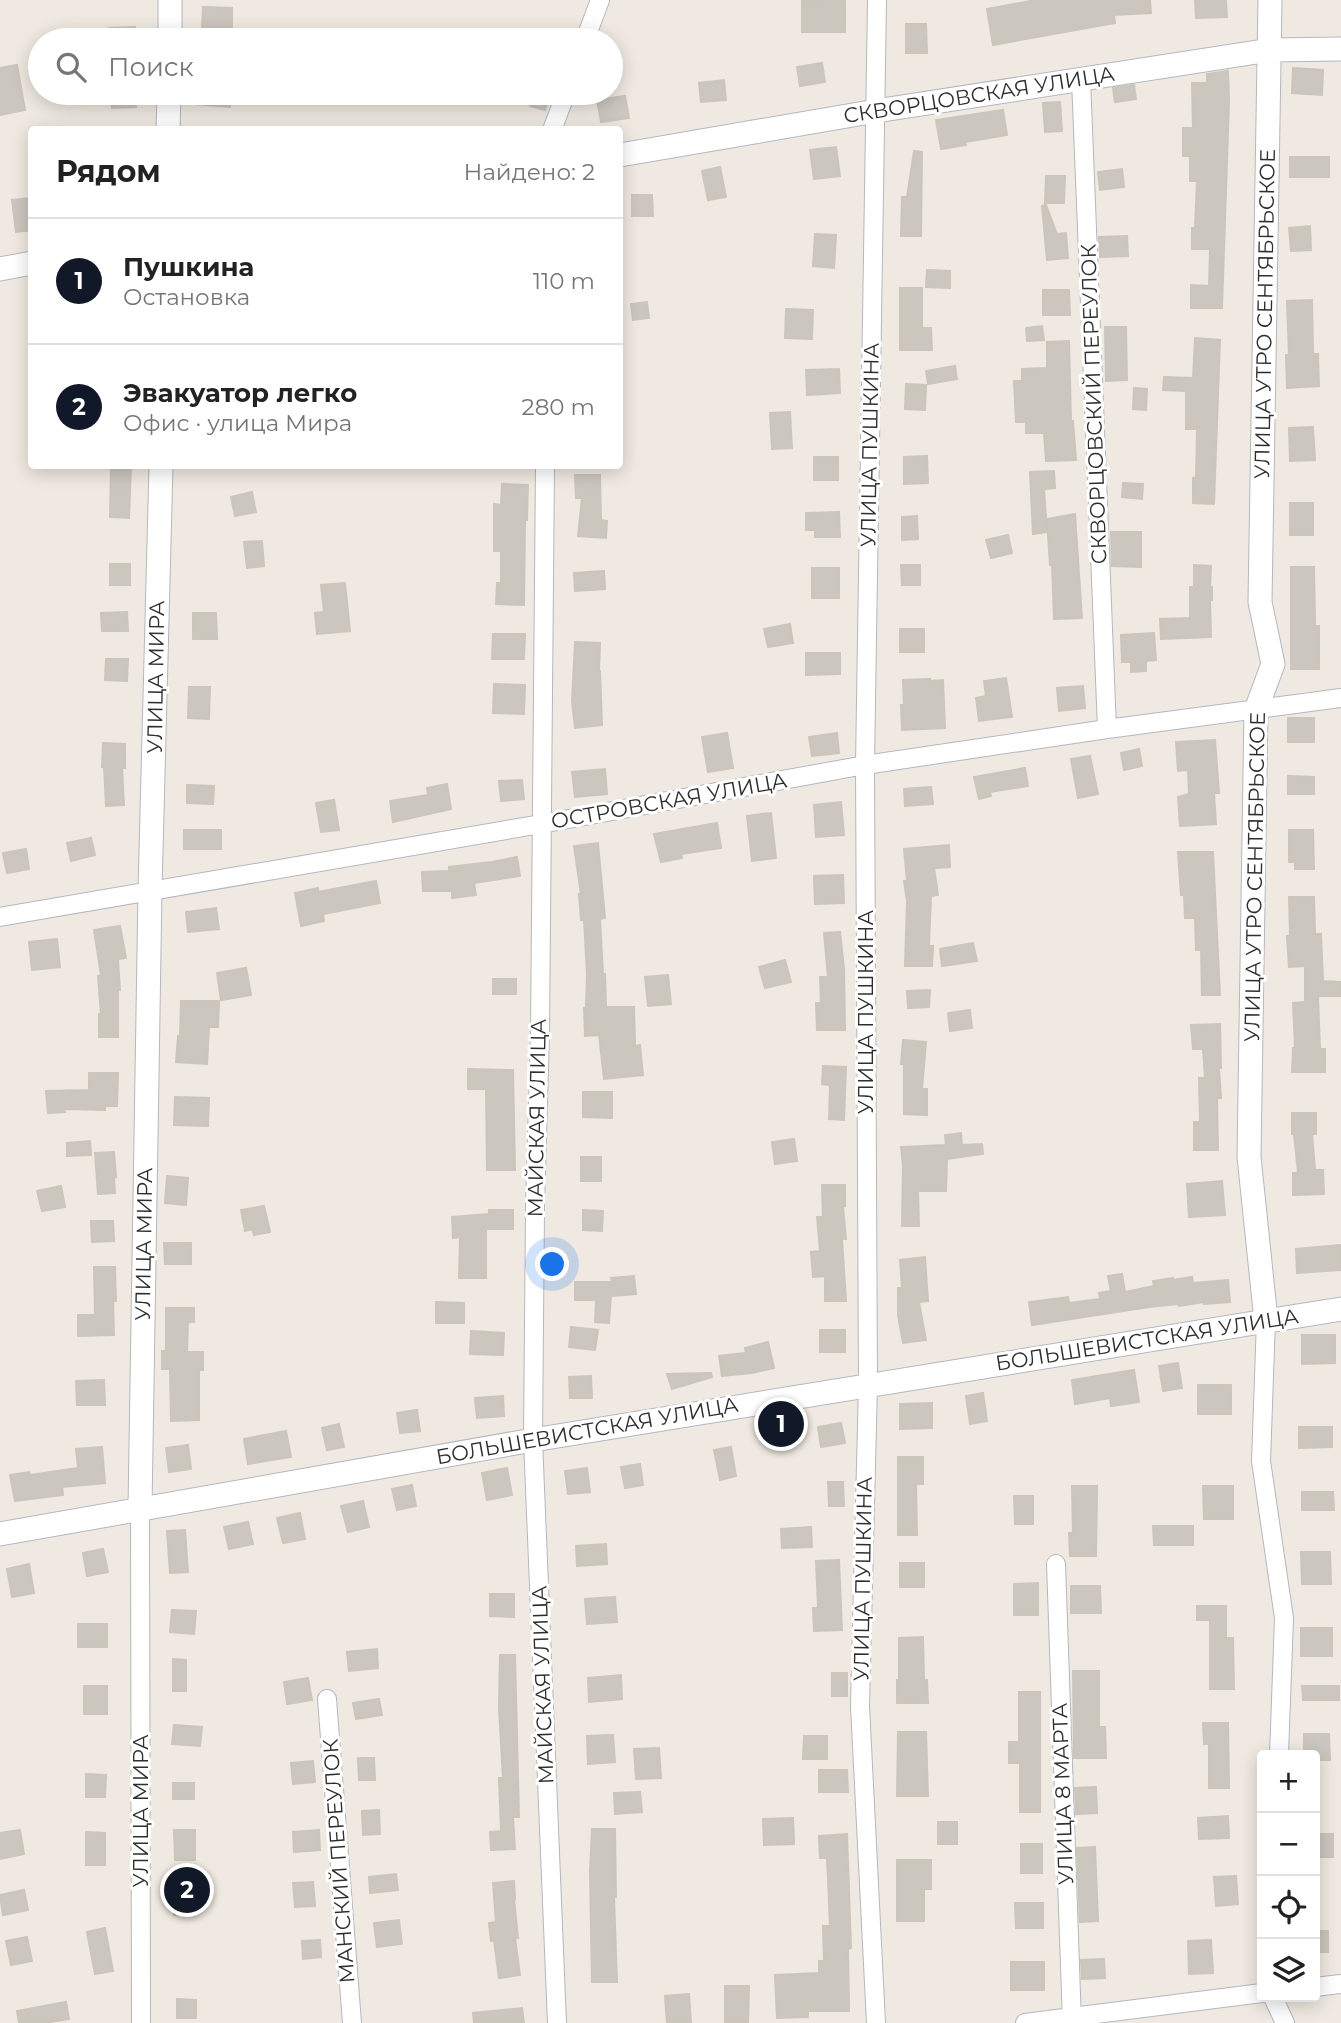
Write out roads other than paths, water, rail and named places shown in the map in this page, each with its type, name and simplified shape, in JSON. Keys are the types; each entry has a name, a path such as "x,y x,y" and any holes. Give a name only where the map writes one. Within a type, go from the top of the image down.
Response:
{"street":[{"path":"170,0 170,28"},
{"path":"590,28 600,0"},
{"name":"УЛИЦА ПУШКИНА","path":"876,2023 860,1706 868,1385 865,765 877,0"},
{"name":"УЛИЦА УТРО СЕНТЯБРЬСКОЕ","path":"1270,0 1260,602 1273,664 1256,710 1249,1157 1266,1320 1261,1461 1284,1618 1279,1750"},
{"name":"СКВОРЦОВСКАЯ УЛИЦА","path":"623,154 876,111 1270,50 1341,49"},
{"name":"СКВОРЦОВСКИЙ ПЕРЕУЛОК","path":"1081,79 1107,729"},
{"path":"168,126 169,105"},
{"path":"554,126 561,105"},
{"path":"0,269 28,264"},
{"name":"УЛИЦА МИРА","path":"141,2023 139,1508 161,469"},
{"name":"МАЙСКАЯ УЛИЦА","path":"545,469 533,1440 557,2023"},
{"name":"ОСТРОВСКАЯ УЛИЦА","path":"0,917 865,765 1341,698"},
{"name":"БОЛЬШЕВИСТСКАЯ УЛИЦА","path":"0,1534 533,1440 1341,1309"},
{"name":"УЛИЦА 8 МАРТА","path":"1056,1564 1071,2020"},
{"name":"МАНСКИЙ ПЕРЕУЛОК","path":"327,1699 352,2023"},
{"path":"1320,1986 1341,1984"},
{"path":"1025,2023 1071,2020 1257,1994"},
{"path":"1275,2002 1285,2023"}],"place":[{"name":"Пушкина","path":"781,1424"},
{"name":"Эвакуатор легко","path":"187,1890"}]}
